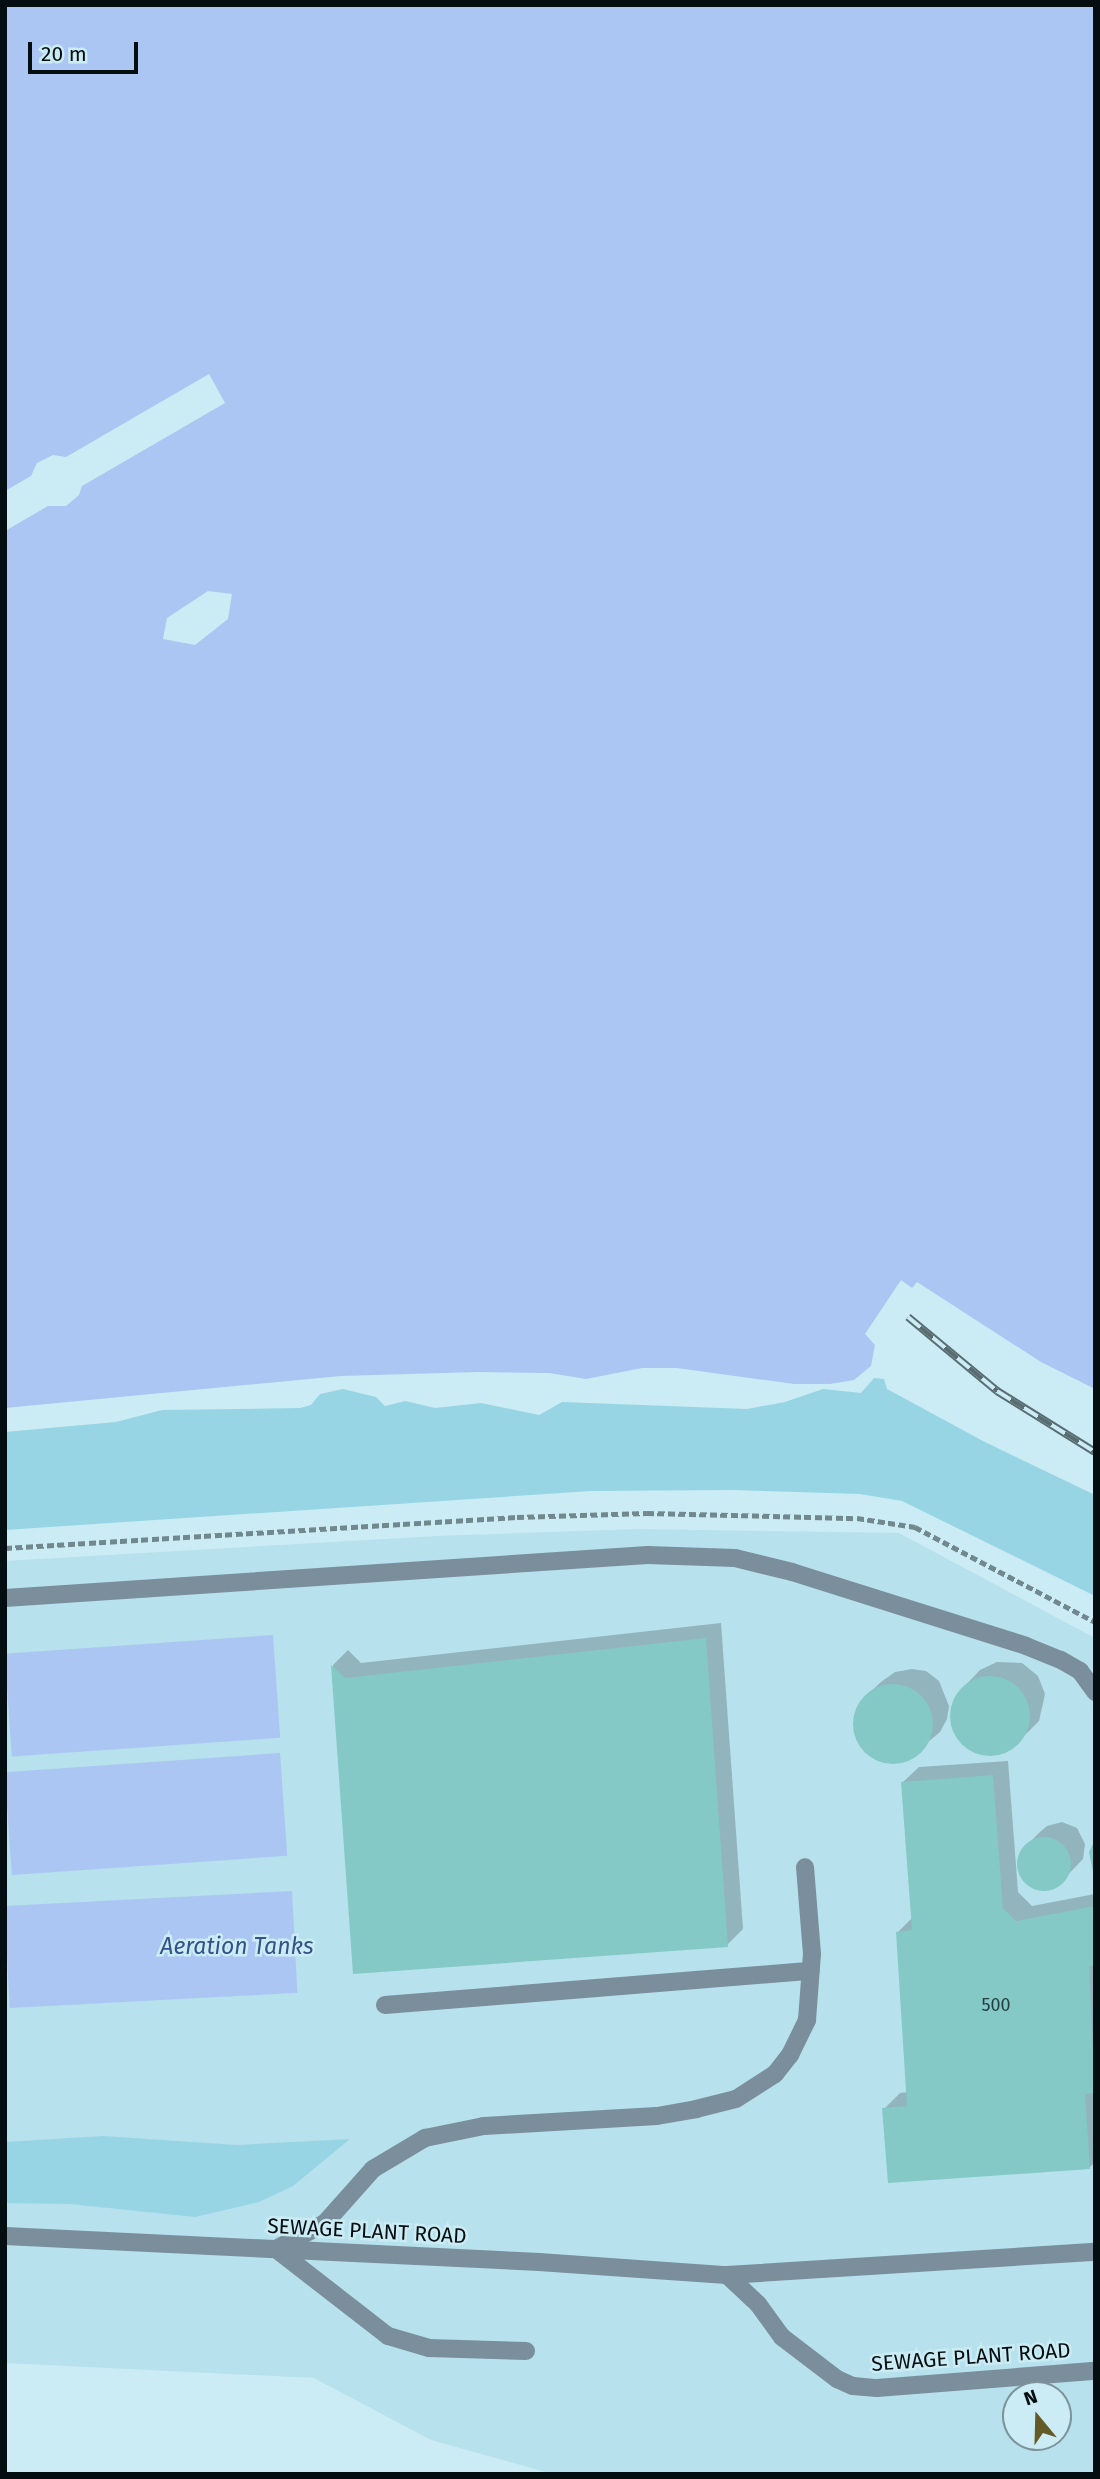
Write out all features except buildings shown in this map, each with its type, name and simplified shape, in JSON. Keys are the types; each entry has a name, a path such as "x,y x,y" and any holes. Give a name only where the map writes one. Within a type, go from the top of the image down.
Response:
{"lane":[{"path":"5,1598 648,1555 735,1558 805,1576 1037,1651 1080,1671 1095,1692"},
{"path":"526,2351 429,2348 388,2336 276,2249 325,2223 373,2169 425,2138 484,2126 657,2116 696,2109 745,2094 775,2074 790,2055 807,2020 811,1971 805,1867"},
{"path":"385,2005 811,1971"},
{"name":"SEWAGE PLANT ROAD","path":"5,2236 727,2275 1095,2252"},
{"name":"SEWAGE PLANT ROAD","path":"727,2275 758,2304 782,2337 830,2375 853,2386 877,2388 1095,2371"}],"shaded area":[{"path":"874,1378 884,1379 887,1389 983,1441 1095,1495 1095,1596 902,1501 860,1494 733,1490 591,1491 5,1530 5,1432 116,1422 162,1410 300,1408 311,1405 320,1394 343,1389 376,1397 385,1406 405,1401 435,1408 481,1403 539,1415 562,1402 747,1409 785,1402 823,1389 861,1393"},
{"path":"638,1529 899,1533 1095,1638 1095,2474 553,2474 431,2440 314,2378 5,2363 5,1561 437,1536"},
{"path":"103,2136 237,2145 350,2139 293,2186 259,2202 195,2217 70,2204 5,2203 5,2142"}],"water":[{"path":"5,5 1095,5 1095,1389 1041,1362 917,1282 912,1288 901,1280 865,1334 875,1345 871,1366 854,1380 830,1384 794,1384 677,1368 642,1368 586,1379 549,1373 478,1372 341,1376 5,1408"},
{"path":"273,1635 280,1738 12,1757 5,1654"},
{"path":"280,1753 287,1856 12,1875 5,1772"},
{"name":"Aeration Tanks","path":"292,1891 297,1993 10,2008 5,1906"}],"pier":[{"path":"209,374 225,403 82,486 79,495 66,506 48,506 5,531 5,491 31,476 37,463 53,455 66,457"},
{"path":"208,591 232,594 228,619 195,645 163,639 167,618"}],"railway":[{"path":"908,1317 997,1391 1095,1452"}]}
